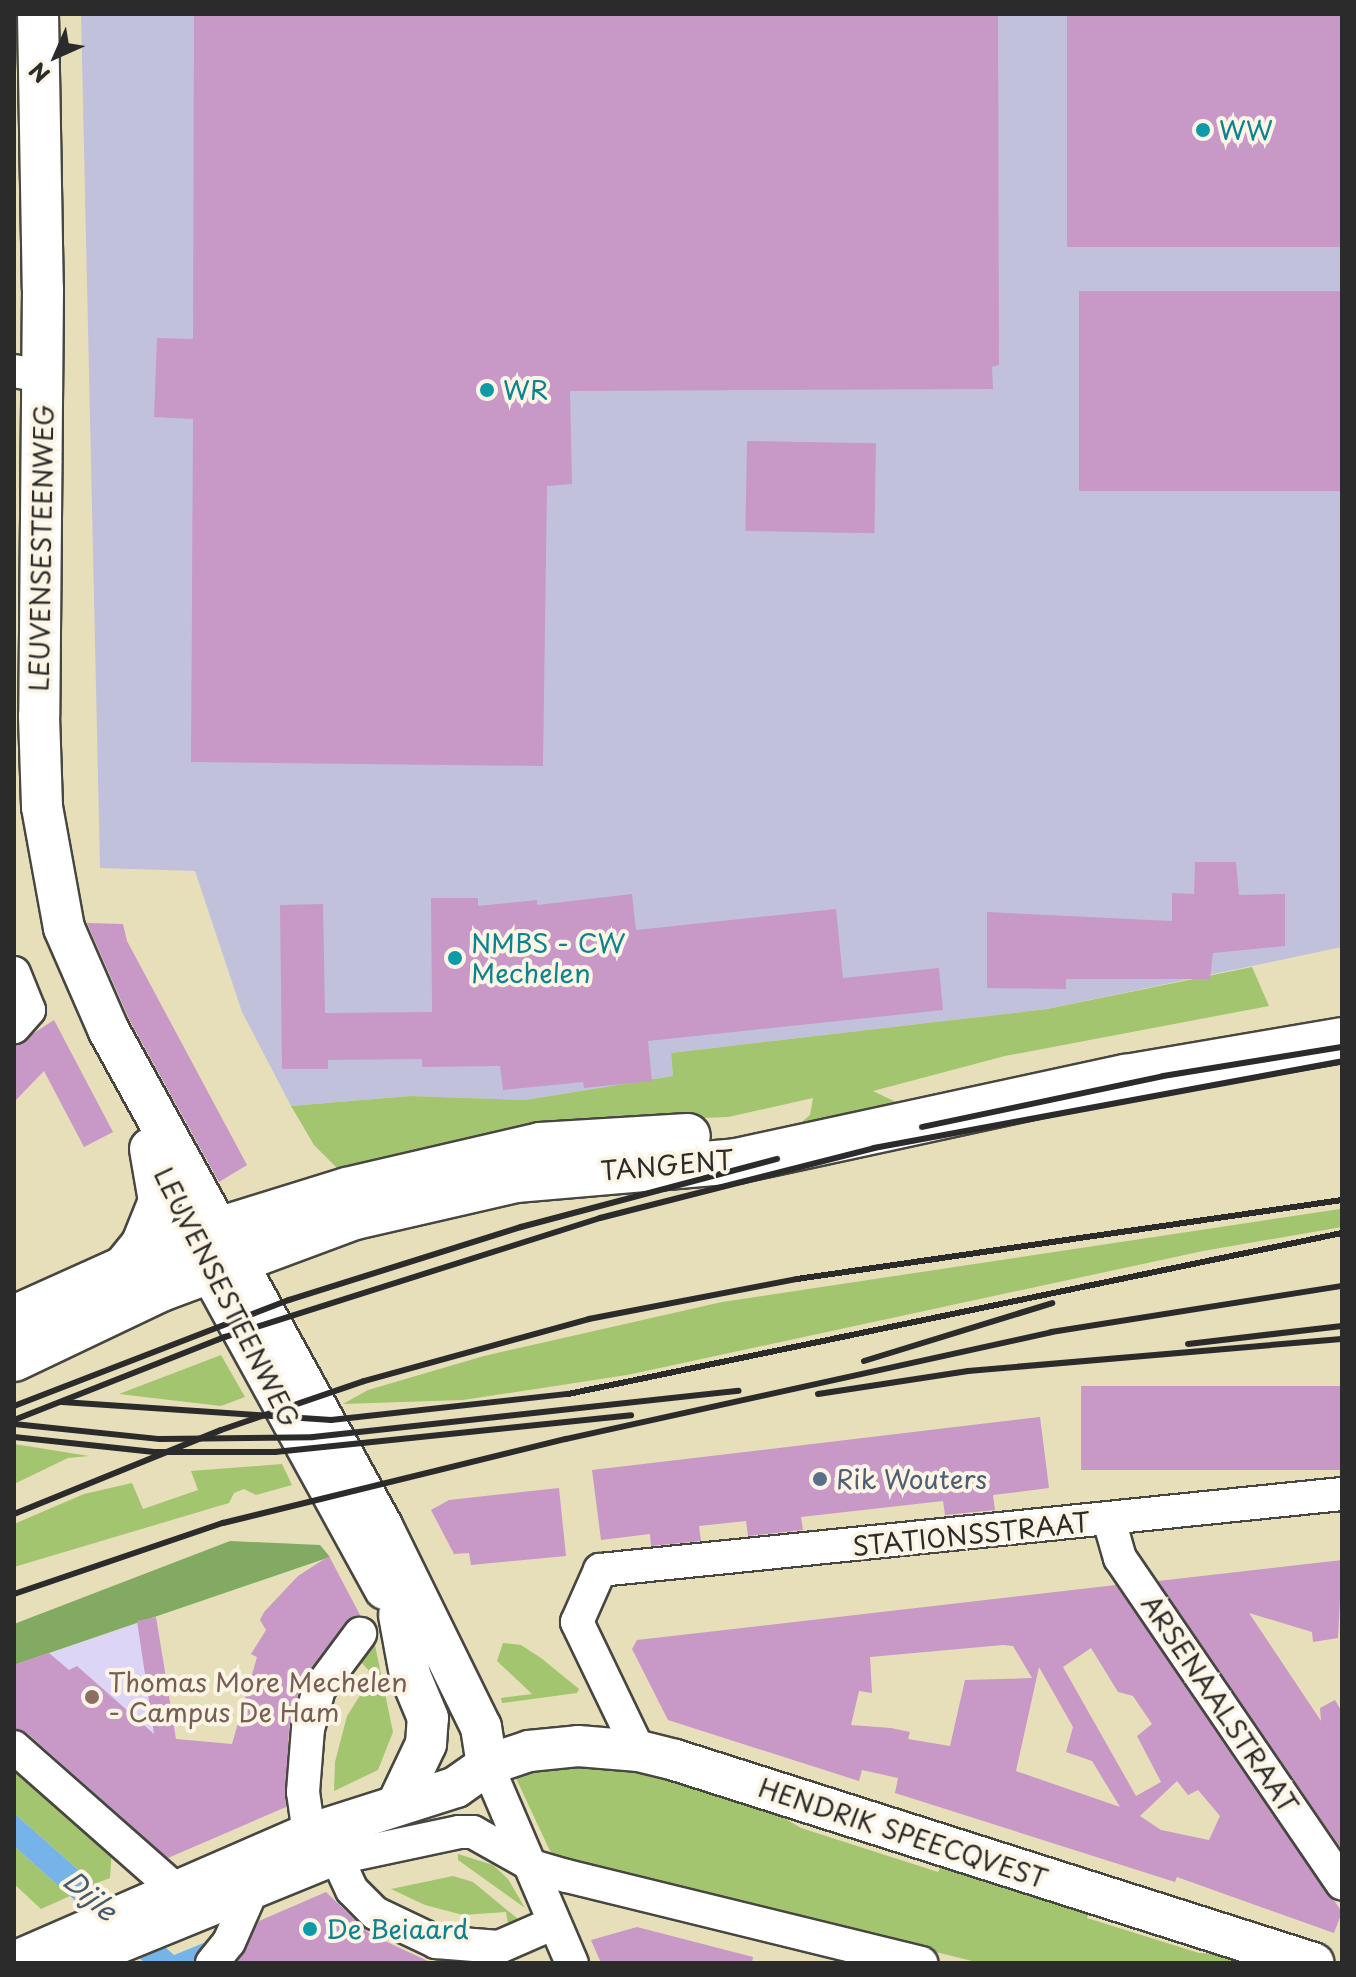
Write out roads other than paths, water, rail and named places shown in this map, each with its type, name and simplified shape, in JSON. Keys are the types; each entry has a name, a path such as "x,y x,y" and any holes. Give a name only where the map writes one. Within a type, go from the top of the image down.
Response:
{"highway":[{"name":"TANGENT","path":"14,1359 161,1289 216,1250 506,1151 755,1127 1057,1062 1342,1012"},
{"name":"TANGENT","path":"14,1318 118,1273 516,1180 736,1161 1126,1077 1342,1040"}],"main road":[{"name":"LEUVENSESTEENWEG","path":"38,14 43,289"},
{"name":"LEUVENSESTEENWEG","path":"58,14 56,223 28,374 42,807 54,885 75,961 216,1250 464,1741 487,1765"},
{"name":"LEUVENSESTEENWEG","path":"42,807 32,836 44,934 150,1149 216,1250 438,1638 481,1727 487,1765"},
{"path":"118,1273 142,1243 159,1201 150,1149"},
{"path":"398,1803 426,1744 428,1718 410,1675 399,1615"},
{"name":"HENDRIK SPEECQVEST","path":"14,1962 79,1953 179,1899 323,1846 398,1803 456,1787 487,1765 529,1751 578,1746 639,1751 1313,1963"}],"street":[{"path":"14,973 29,1010 14,1027"},
{"name":"STATIONSSTRAAT","path":"639,1751 590,1621 600,1570 1342,1494"},
{"name":"ARSENAALSTRAAT","path":"1109,1520 1120,1558 1342,1884"},
{"path":"360,1634 319,1689 308,1729 303,1792 323,1846 352,1890 375,1913 436,1942 499,1947 554,1923"},
{"path":"14,1747 179,1899 252,1890 323,1846 473,1832 537,1876 921,1963"},
{"name":"LEUVENSESTEENWEG","path":"487,1765 572,1963"},
{"path":"212,1963 229,1942 252,1890"}],"water":[{"name":"Dijle","path":"14,1813 174,1955 211,1940 221,1963 145,1963 14,1846"}],"railway":[{"path":"922,1127 1163,1076 1342,1047"},
{"path":"14,1420 225,1337 600,1218 874,1148 1342,1061"},
{"path":"14,1406 289,1300 521,1227 777,1159"},
{"path":"14,1514 221,1430 364,1381 589,1319 797,1279 1342,1200"},
{"path":"62,1402 331,1420 568,1394 1342,1233"},
{"path":"14,1594 223,1523 566,1439 1051,1332 1342,1286"},
{"path":"864,1361 1052,1303"},
{"path":"1188,1344 1342,1326"},
{"path":"818,1394 968,1371 1342,1339"},
{"path":"14,1424 160,1439 313,1437 739,1391"},
{"path":"14,1437 154,1452 275,1452 631,1415"}],"place":[{"name":"WW","path":"1203,130"},
{"name":"WR","path":"487,390"},
{"name":"NMBS - CW Mechelen","path":"455,958"},
{"name":"Rik Wouters","path":"820,1479"},
{"name":"Thomas More Mechelen - Campus De Ham","path":"92,1697"},
{"name":"De Beiaard","path":"310,1929"}]}
